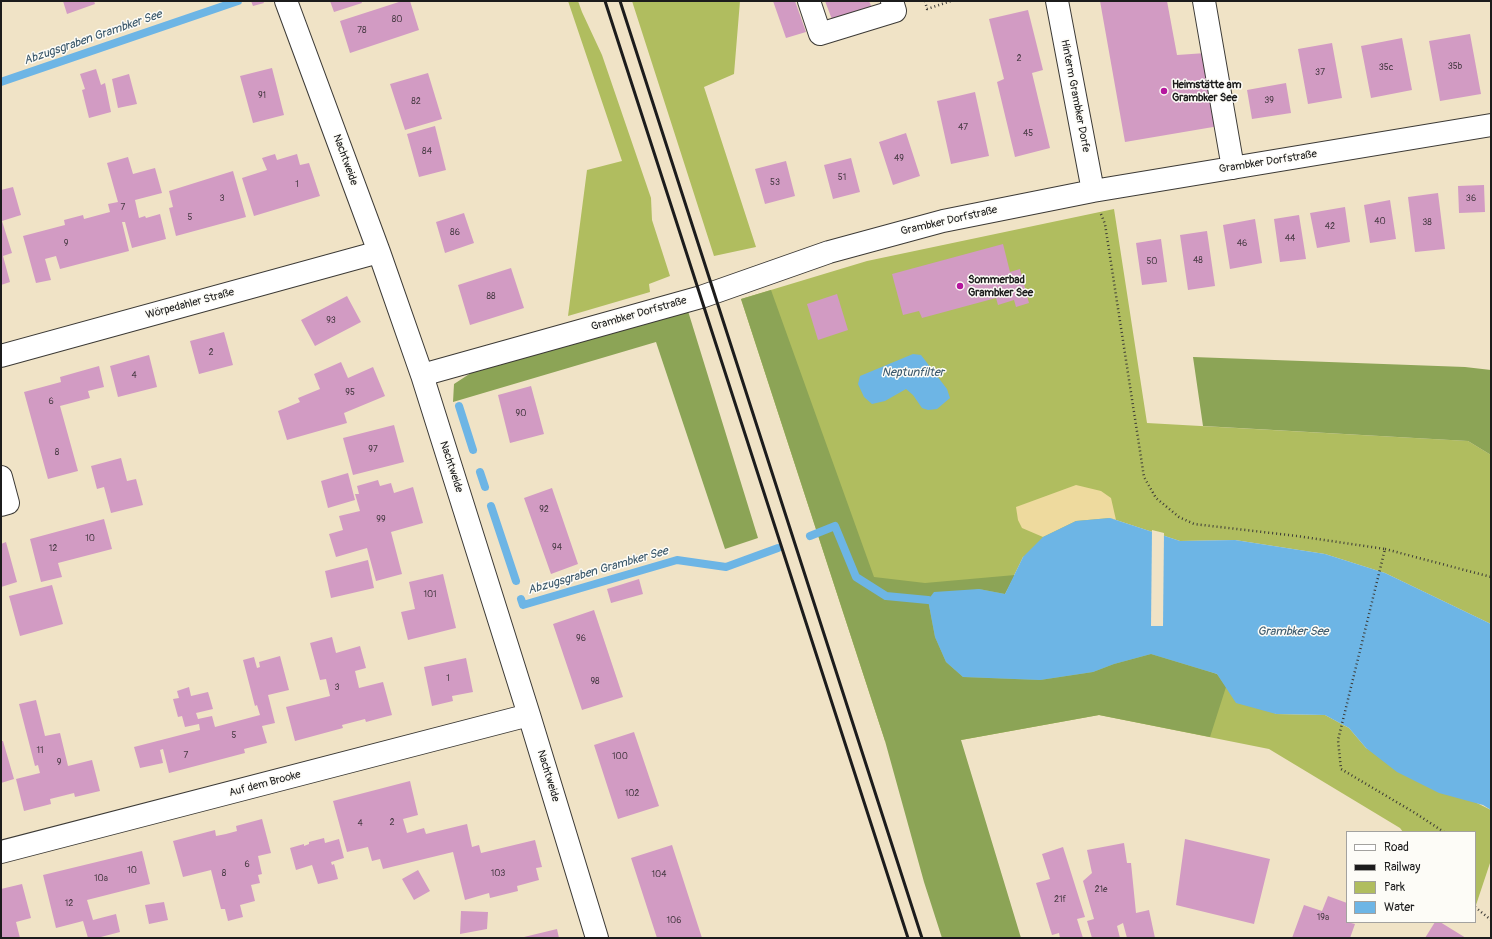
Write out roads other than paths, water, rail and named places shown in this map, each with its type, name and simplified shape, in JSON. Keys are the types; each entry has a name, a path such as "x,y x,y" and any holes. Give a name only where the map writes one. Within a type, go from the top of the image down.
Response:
{"street":[{"name":"Nachtweide","path":"286,1 379,252 422,375 529,715 597,938"},
{"path":"809,1 820,34 895,10 892,1"},
{"name":"Hinterm Grambker Dorfe","path":"1057,1 1093,191"},
{"path":"1204,1 1233,168"},
{"name":"Grambker Dorfstraße","path":"422,375 701,297 829,252 943,221 1093,191 1491,125"},
{"name":"Wörpedahler Straße","path":"1,356 379,252"},
{"path":"1,477 8,503 1,505"},
{"name":"Auf dem Brooke","path":"1,852 529,715"}],"water":[{"name":"Neptunfilter","path":"913,354 921,355 947,389 950,398 937,409 928,410 922,408 913,395 906,389 885,401 872,404 864,397 858,384 860,376"},
{"name":"Grambker See","path":"1110,518 1180,541 1235,540 1325,554 1385,573 1491,624 1491,810 1483,805 1439,793 1397,772 1366,748 1349,728 1325,715 1276,714 1236,703 1217,674 1151,654 1114,664 1093,672 1040,680 963,677 946,662 935,637 928,600 934,592 979,589 1005,594 1023,557 1043,537 1076,521"}],"waterway":[{"name":"Abzugsgraben Grambker See","path":"1,82 238,1"},
{"name":"Abzugsgraben Grambker See","path":"459,406 473,450"},
{"name":"Abzugsgraben Grambker See","path":"480,472 485,487"},
{"name":"Abzugsgraben Grambker See","path":"491,506 516,581"},
{"name":"Abzugsgraben Grambker See","path":"810,536 835,526 856,577 886,596 928,600"},
{"name":"Abzugsgraben Grambker See","path":"521,599 523,605 677,560 726,567 778,548"}],"railway":[{"path":"605,1 908,938"},
{"path":"620,1 922,938"}],"place":[{"name":"Heimstätte am Grambker See","path":"1164,91"},
{"name":"Sommerbad Grambker See","path":"960,286"}]}
